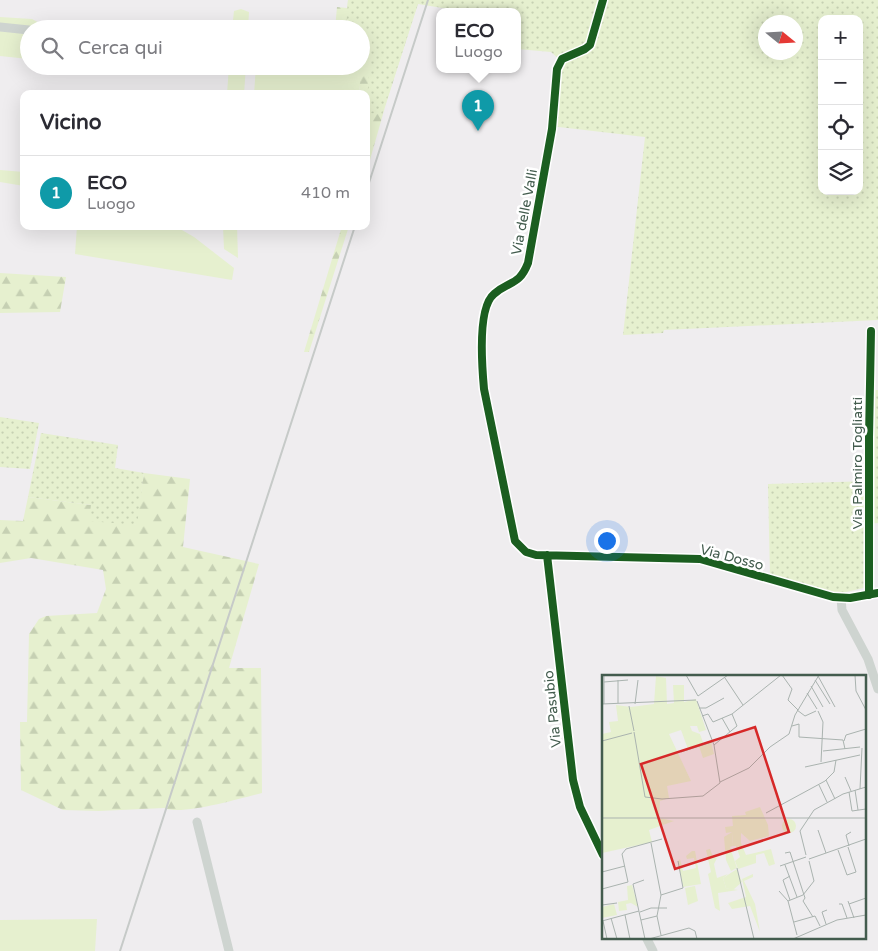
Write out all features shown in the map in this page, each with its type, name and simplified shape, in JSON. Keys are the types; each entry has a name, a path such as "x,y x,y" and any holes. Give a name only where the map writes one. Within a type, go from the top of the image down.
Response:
{"street":[{"name":"Via delle Valli","path":"547,555 526,552 516,541 513,533 484,389 482,371 484,313 489,299 496,292 520,278 528,263 552,129 557,69 562,59 590,45 603,0"},
{"path":"0,27 20,29"},
{"name":"Via Palmiro Togliatti","path":"871,331 868,446 874,594"},
{"name":"Via Dosso","path":"547,555 700,559 841,598 874,594"},
{"name":"Via Pasubio","path":"547,555 573,780 580,807 602,853"},
{"path":"841,598 842,610 868,659 878,689"},
{"path":"197,822 229,951"},
{"path":"646,938 653,951"}],"green space":[{"path":"348,0 419,0 370,160 370,90 359,90 361,75 370,75 370,20 336,20 337,7 347,8"},
{"path":"348,0 878,0 878,320 664,330 663,333 623,335 645,137 550,126 560,60 551,52 521,49 521,8 442,8 418,4 382,115 370,113 370,90 368,90 372,37 370,37 370,20 347,20"},
{"path":"241,9 249,12 249,20 233,20 234,11"},
{"path":"0,17 34,20 20,20 20,26 0,25"},
{"path":"0,31 20,33 20,58 0,56"},
{"path":"228,75 245,75 244,90 227,90"},
{"path":"255,75 361,75 359,90 254,90"},
{"path":"0,170 20,172 20,185 0,182"},
{"path":"77,230 182,230 234,268 232,280 75,254"},
{"path":"223,230 237,230 238,258 224,249"},
{"path":"341,230 348,230 309,352 304,352"},
{"path":"0,273 66,277 60,312 0,313"},
{"path":"873,390 878,390 878,523 868,524 868,587 833,595 770,577 768,484 872,481"},
{"path":"0,417 39,423 30,469 0,467"},
{"path":"41,433 118,445 115,468 144,473 137,525 89,521 91,505 28,497"},
{"path":"144,473 190,479 183,547 259,564 229,668 261,668 262,793 184,810 164,808 99,811 63,810 21,790 20,722 27,722 29,634 39,619 46,616 97,613 106,589 103,570 31,558 0,563 0,520 23,521 28,497 91,505 136,525"},
{"path":"97,919 95,951 0,951 0,920"}],"railway":[{"path":"370,180 428,0"},
{"path":"120,951 354,230"}],"cycle path":[{"path":"603,0 590,45 562,59 557,69 552,129 528,263 518,279 494,294 489,301 483,324 484,389 515,541 526,552 536,555 700,559 833,597 850,598 878,593"},
{"path":"869,595 871,331"},
{"path":"547,555 573,780 580,807 602,853"}],"place":[{"name":"ECO","path":"478,131"}]}
